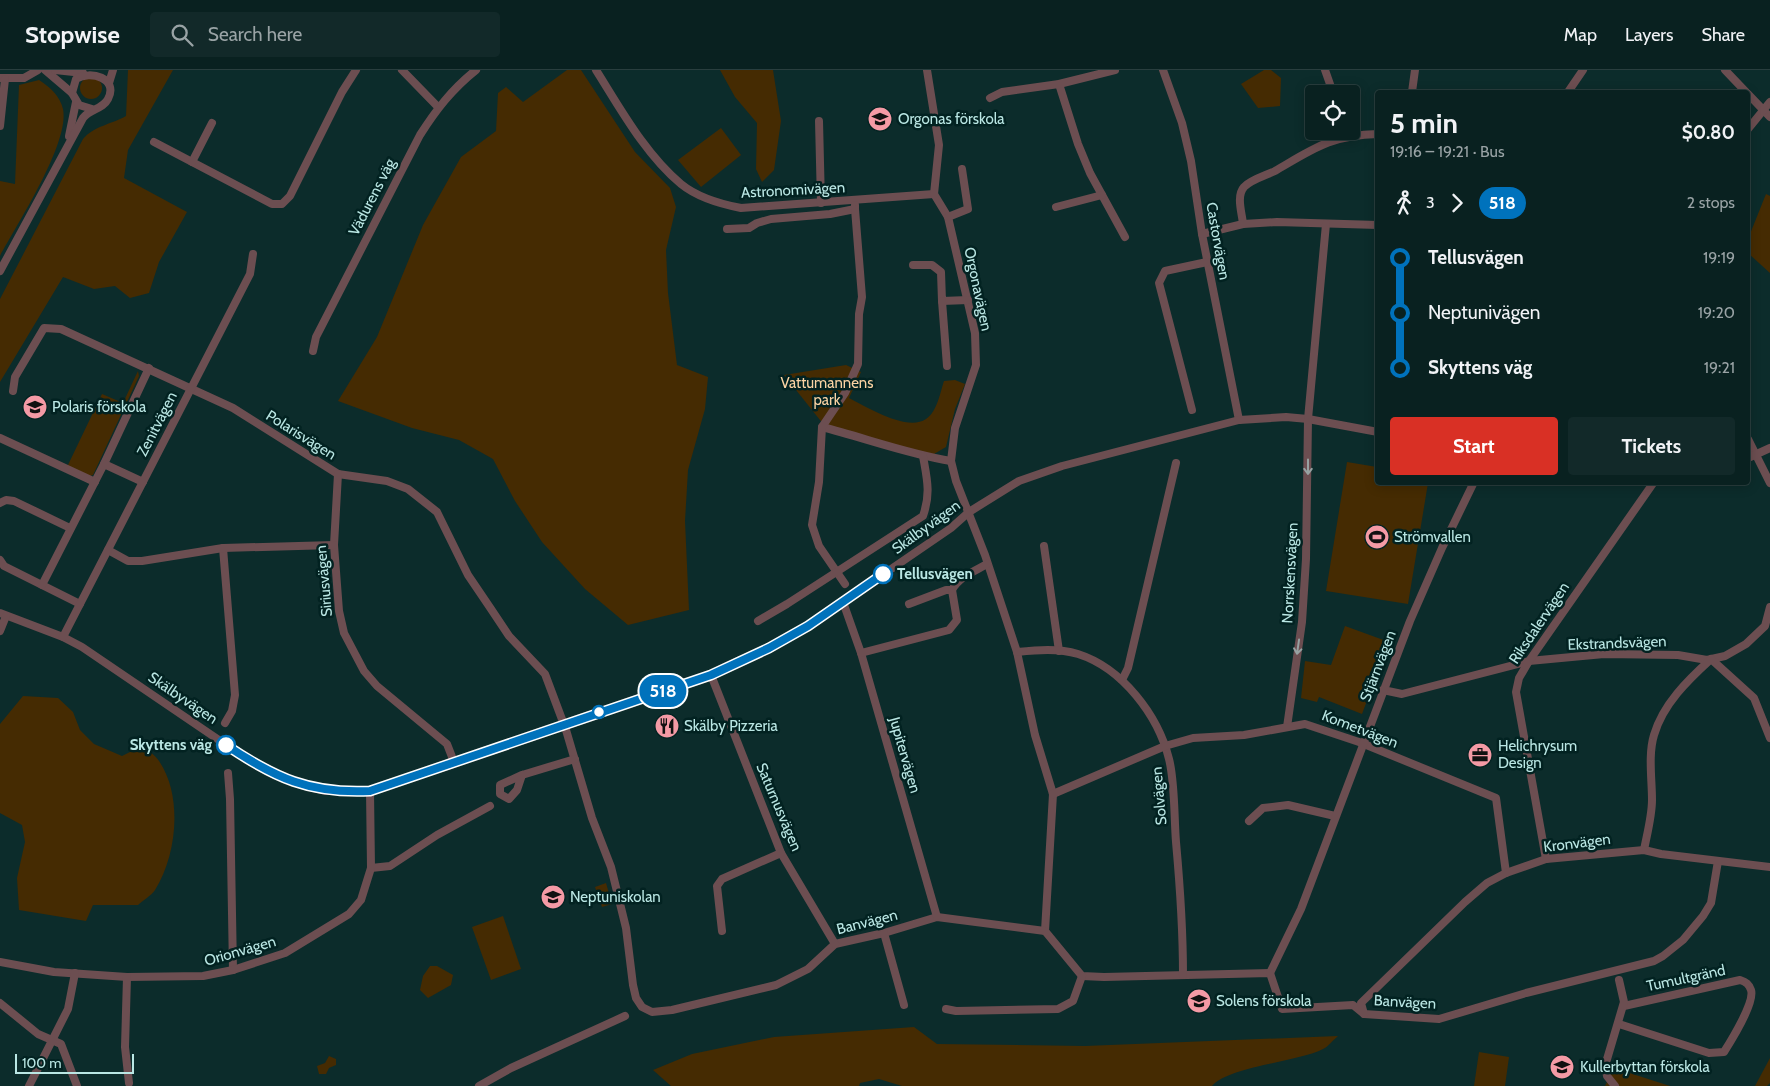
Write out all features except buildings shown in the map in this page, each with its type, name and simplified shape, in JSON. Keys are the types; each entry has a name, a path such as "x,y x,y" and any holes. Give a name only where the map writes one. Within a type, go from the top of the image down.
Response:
{"street":[{"path":"0,126 3,79 24,78 38,70"},
{"path":"45,70 72,93 76,102 83,107 92,109"},
{"path":"55,70 83,73 94,71 103,75 109,83"},
{"path":"0,270 67,144 87,113 92,109 102,106 108,98 109,83 113,70"},
{"path":"154,142 272,204 282,204 290,196 342,92 356,70"},
{"path":"402,70 438,107"},
{"name":"Vädurens väg","path":"313,351 316,337 420,135 438,107 455,86 476,70"},
{"name":"Astronomivägen","path":"596,70 650,151 681,184 718,203 740,208 934,194"},
{"path":"927,70 939,145 934,194"},
{"path":"990,98 1002,92 1059,84 1115,70"},
{"name":"Castorvägen","path":"1163,70 1183,126 1207,262 1239,420"},
{"path":"1325,70 1330,85"},
{"path":"1412,90 1415,70"},
{"path":"1569,90 1582,70"},
{"path":"1725,70 1744,90"},
{"path":"72,93 76,79 83,73"},
{"path":"1059,84 1078,144 1125,237"},
{"path":"1750,96 1770,117"},
{"path":"67,144 76,102"},
{"path":"1750,126 1770,102"},
{"path":"819,122 821,203"},
{"path":"192,162 212,123"},
{"path":"1243,224 1240,195 1244,187 1307,151 1339,138 1375,134"},
{"path":"948,217 968,210 962,169"},
{"name":"Orgonavägen","path":"934,194 948,217 975,333 976,365 955,428 951,461 956,481 969,512"},
{"path":"1056,207 1102,194"},
{"path":"845,584 836,573 813,533 822,427 845,392 858,364 859,314 862,297 854,210 855,201"},
{"path":"727,229 749,228 757,222 771,219 854,210"},
{"path":"1202,234 1243,224 1277,222 1375,225"},
{"name":"Norrskensvägen","path":"1287,727 1302,622 1306,559 1308,419 1326,224"},
{"name":"Zenitvägen","path":"63,637 250,274 253,254"},
{"path":"1192,410 1159,283 1166,271 1207,262"},
{"path":"913,265 932,265 940,272 946,366"},
{"path":"942,300 968,300"},
{"name":"Polarisvägen","path":"13,391 15,377 44,328 61,329 233,408 338,474 387,481 408,488 437,512 468,575 509,636 545,674 564,723 592,818 611,867 626,928 627,948 636,998 642,1007 652,1012"},
{"path":"42,585 104,464 149,368"},
{"name":"Skälbyvägen","path":"3,615 63,637 113,668 238,753 279,776 302,786 326,791 370,791 564,723 711,675 769,648 808,626 951,528 969,512 1019,481 1062,466 1239,420 1286,417 1308,419 1375,431"},
{"path":"822,427 878,441 923,456 951,461"},
{"path":"0,438 95,482"},
{"path":"1770,448 1751,456 1770,482"},
{"path":"758,621 923,516 928,500 928,489 923,456"},
{"path":"1122,680 1128,668 1176,463"},
{"path":"104,464 143,482"},
{"name":"Siriusvägen","path":"338,474 334,545 339,611 344,633 364,671 377,686 447,744 454,762"},
{"name":"Stjärnvägen","path":"1270,973 1301,909 1383,690 1442,548 1473,485"},
{"name":"Riksdalervägen","path":"1546,859 1516,692 1519,678 1652,485"},
{"path":"0,503 6,500 14,501 70,528"},
{"path":"969,512 1017,652 1035,734 1053,794 1046,931 1082,976 1104,978 1183,974 1270,973"},
{"path":"108,550 128,560 142,561 223,548 334,545"},
{"path":"1044,546 1059,651"},
{"path":"223,548 234,695 232,711 225,723"},
{"path":"2,563 80,604"},
{"path":"861,653 934,636 949,630 957,620 952,590 957,582 987,564"},
{"path":"910,604 946,590 952,590"},
{"name":"Jupitervägen","path":"843,602 861,653 937,917"},
{"name":"Ekstrandsvägen","path":"1383,690 1402,694 1529,661 1604,654 1678,655 1711,659 1725,656 1746,644 1765,626 1770,607"},
{"path":"0,631 3,615"},
{"name":"Solvägen","path":"1017,652 1059,651 1078,654 1106,668 1122,680 1150,717 1165,746 1170,760 1180,885 1183,974"},
{"path":"1644,850 1652,802 1650,772 1654,735 1665,712 1683,685 1711,659 1754,698 1770,738"},
{"name":"Saturnusvägen","path":"711,675 781,853 835,944"},
{"name":"Kometvägen","path":"1053,794 1165,746 1193,738 1244,735 1305,724 1364,744 1496,798 1506,873"},
{"path":"522,775 575,759"},
{"path":"228,773 233,970"},
{"name":"Orionvägen","path":"0,962 54,972 127,976 203,976 233,970 285,953 349,914 361,900 371,868 370,791"},
{"path":"1249,821 1263,808 1288,805 1335,816"},
{"path":"371,868 390,866 437,835 490,806"},
{"name":"Kronvägen","path":"1364,1014 1361,1003 1465,902 1487,883 1506,873 1546,859 1644,850 1770,867"},
{"path":"722,931 717,886 722,880 781,853"},
{"name":"Banvägen","path":"1270,973 1282,1008 1353,1005 1364,1014 1440,1019 1526,993 1654,960 1663,956 1683,940 1711,903 1718,861"},
{"name":"Banvägen","path":"652,1012 710,1003 776,985 808,969 835,944 884,933 937,917 1046,931"},
{"path":"884,933 904,1005"},
{"path":"30,1086 68,1009 75,973"},
{"path":"127,976 125,1047 130,1083"},
{"path":"946,1009 956,1011 1058,1008 1073,1001 1082,976"},
{"path":"1615,1086 1607,1076 1605,1066 1624,1006 1619,980"},
{"name":"Tumultgränd","path":"1618,1024 1709,1053 1724,1052 1737,1030 1752,996 1747,983 1740,980 1624,1006"},
{"path":"0,1003 38,1034 61,1044 77,1086"},
{"path":"480,1086 511,1068 625,1016"}],"green space":[{"path":"128,70 173,70 128,150 124,178 187,212 159,262 149,293 130,298 115,286 94,289 63,277 0,382 0,299 83,139 98,128 126,116"},
{"path":"567,70 581,70 635,152 670,188 676,207 666,250 668,293 677,365 708,377 705,409 688,470 685,521 689,610 628,625 585,589 542,542 515,501 493,459 459,440 412,428 338,401 377,337 423,225 461,157 496,131 498,93 506,87 523,102"},
{"path":"720,70 773,70 781,121 774,170 762,182 756,169 757,123 735,97"},
{"path":"1264,70 1271,70 1281,78 1280,106 1258,108 1241,84"},
{"path":"87,77 95,77 102,84 102,92 95,99 87,99 80,92 80,84"},
{"path":"39,80 51,89 60,100 63,109 63,124 59,142 51,162 0,256 0,181 15,184 19,85"},
{"path":"721,128 741,155 701,187 678,160"},
{"path":"1766,194 1770,196 1770,273 1750,255 1750,234"},
{"name":"Vattumannens park","path":"846,365 861,372 849,398 887,417 908,422 918,422 930,416 938,402 944,381 955,380 965,384 955,409 946,447 934,454 923,453 824,425 784,375"},
{"path":"138,371 139,376 93,475 87,477 67,467 102,394 123,403"},
{"name":"Strömvallen","path":"1347,462 1375,467 1375,485 1428,485 1408,604 1326,591"},
{"path":"1345,626 1389,642 1362,714 1319,697 1317,702 1301,698 1305,661 1331,665"},
{"path":"23,696 58,698 73,712 80,730 94,744 122,756 142,746 159,761 167,775 172,791 174,808 172,843 168,860 155,890 138,905 93,905 86,921 19,910 17,878 25,842 22,825 0,813 0,724"},
{"path":"606,883 612,904 602,907 595,887"},
{"path":"503,916 521,969 491,980 472,927"},
{"path":"430,966 437,966 453,975 451,985 428,998 420,990 423,976"},
{"path":"914,1027 937,1044 1085,1046 1338,1036 1325,1048 1312,1054 1248,1069 1221,1079 1212,1086 902,1086 879,1079 860,1083 859,1086 671,1086 653,1070 692,1054 774,1037"},
{"path":"1479,1052 1509,1057 1505,1086 1474,1086"},
{"path":"329,1056 336,1059 336,1065 329,1068 326,1074 319,1074 317,1066 325,1063"},
{"path":"1770,1058 1770,1083 1767,1086 1755,1086"},
{"path":"1614,1068 1670,1086 1605,1086"}],"bus line":[{"name":"518","path":"226,745 279,776 302,786 326,791 370,791 564,723 711,675 769,648 808,626 883,574"}],"place":[{"name":"Orgonas förskola","path":"880,119"},
{"name":"Polaris förskola","path":"35,407"},
{"name":"Strömvallen","path":"1377,537"},
{"name":"Tellusvägen","path":"883,574"},
{"name":"Skälby Pizzeria","path":"667,726"},
{"name":"Skyttens väg","path":"226,745"},
{"name":"Helichrysum Design","path":"1480,755"},
{"name":"Neptuniskolan","path":"553,897"},
{"name":"Solens förskola","path":"1199,1001"},
{"name":"Kullerbyttan förskola","path":"1562,1067"}]}
